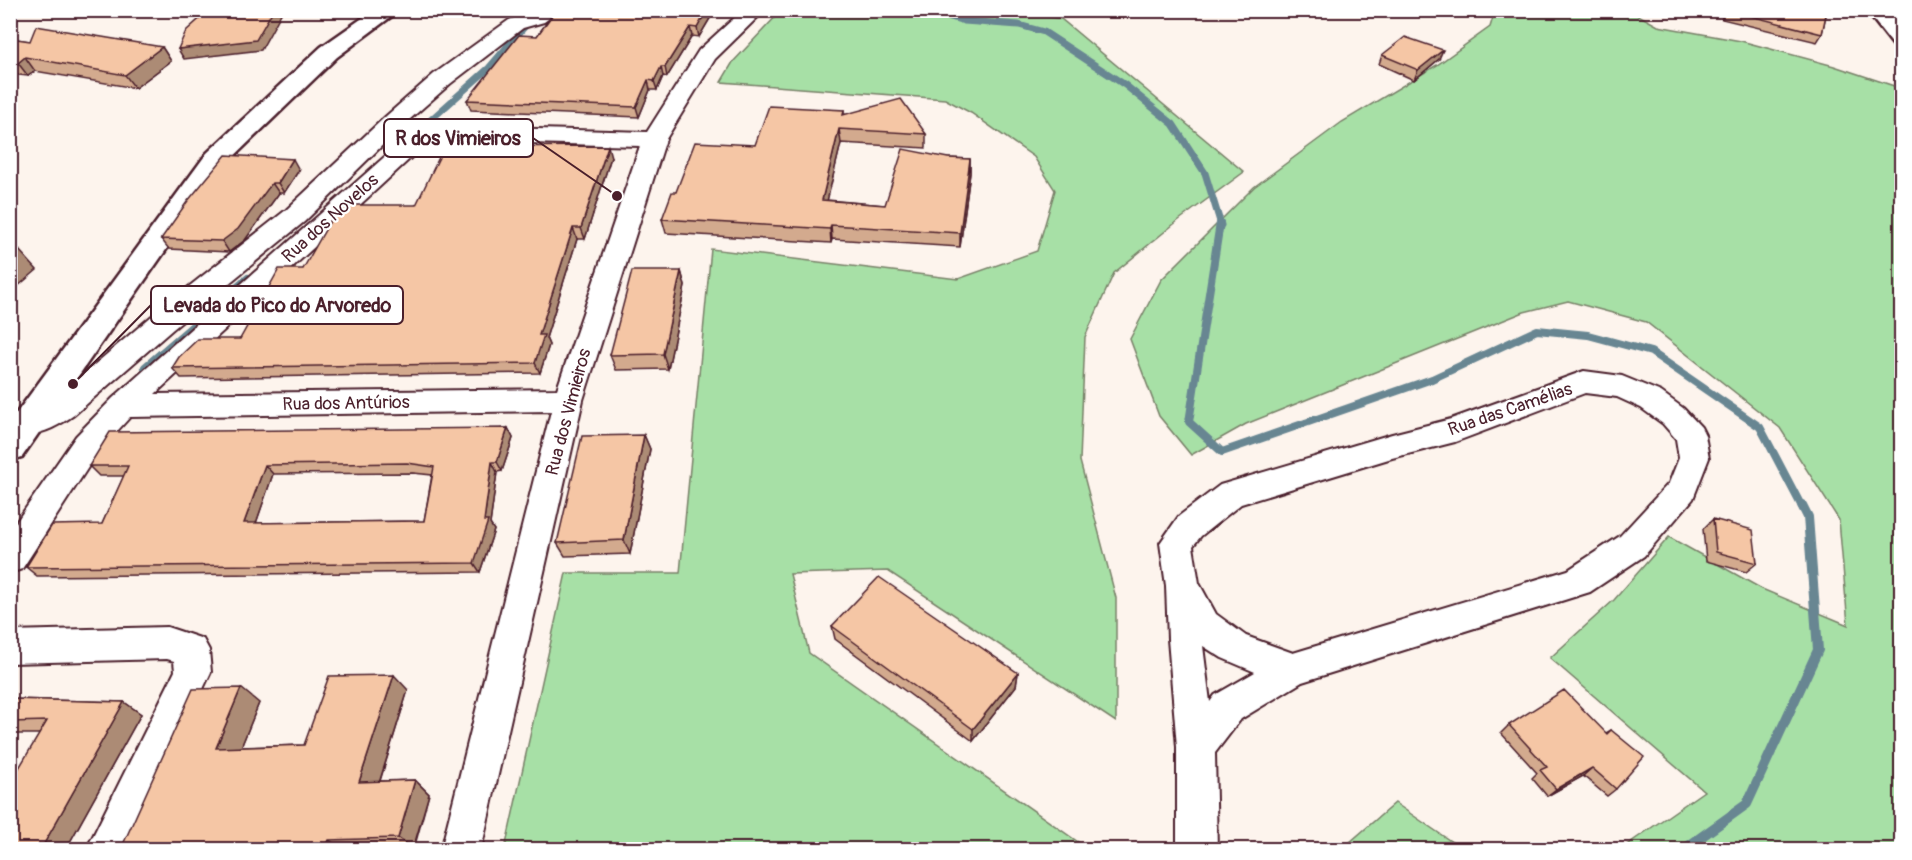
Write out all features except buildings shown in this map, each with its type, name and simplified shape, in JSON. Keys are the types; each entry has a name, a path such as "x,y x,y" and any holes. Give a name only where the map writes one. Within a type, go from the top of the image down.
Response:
{"main road":[{"path":"19,436 216,159 328,52 389,10"},
{"path":"1873,10 1880,13 1902,41"}],"street":[{"name":"Rua dos Vimieiros","path":"461,849 568,400 654,140 707,55 755,10"},
{"path":"19,436 64,407 163,322 295,216 393,122 442,79 533,16"},
{"name":"Rua dos Novelos","path":"10,559 87,444 123,406 407,149 429,140 459,134 654,140"},
{"name":"Rua das Camélias","path":"1196,747 1228,707 1293,669 1578,582 1632,546 1682,490 1694,458 1690,435 1673,416 1651,400 1622,387 1584,382 1455,430 1392,446 1231,494 1190,526 1176,543 1183,586 1185,639 1196,747 1197,849"},
{"name":"Rua dos Antúrios","path":"123,406 568,400"},
{"name":"Rua das Camélias","path":"1183,586 1203,624 1224,641 1255,657 1293,669"},
{"path":"10,647 167,643 191,650 193,672 106,849"}],"green space":[{"path":"1011,10 1061,19 1244,172 1179,220 1114,273 1085,337 1080,461 1116,598 1116,722 888,571 790,574 809,653 1088,849 505,849 566,573 680,573 711,249 958,279 1037,251 1055,190 1034,157 971,113 945,99 721,82 733,62 781,11"},
{"path":"1495,11 1631,11 1658,26 1741,41 1834,66 1894,86 1902,96 1901,849 1621,849 1704,791 1550,658 1614,600 1669,537 1762,589 1848,625 1839,520 1780,428 1646,322 1568,301 1524,312 1246,424 1191,455 1159,416 1130,339 1161,280 1254,187 1342,122 1437,65 1490,27"},
{"path":"1395,803 1462,849 1347,849 1349,843"}],"waterway":[{"path":"927,10 964,21 1019,25 1044,32 1125,85 1173,124 1205,173 1221,225"},
{"path":"399,148 489,68 531,19"},
{"path":"1220,223 1189,422 1222,452 1432,379 1537,330 1588,335 1651,352 1760,427 1802,507"},
{"path":"145,367 248,278"},
{"path":"1683,850 1747,804 1818,650 1808,517 1802,505"}],"place":[{"name":"R dos Vimieiros","path":"617,196"},
{"name":"Levada do Pico do Arvoredo","path":"73,384"}]}
